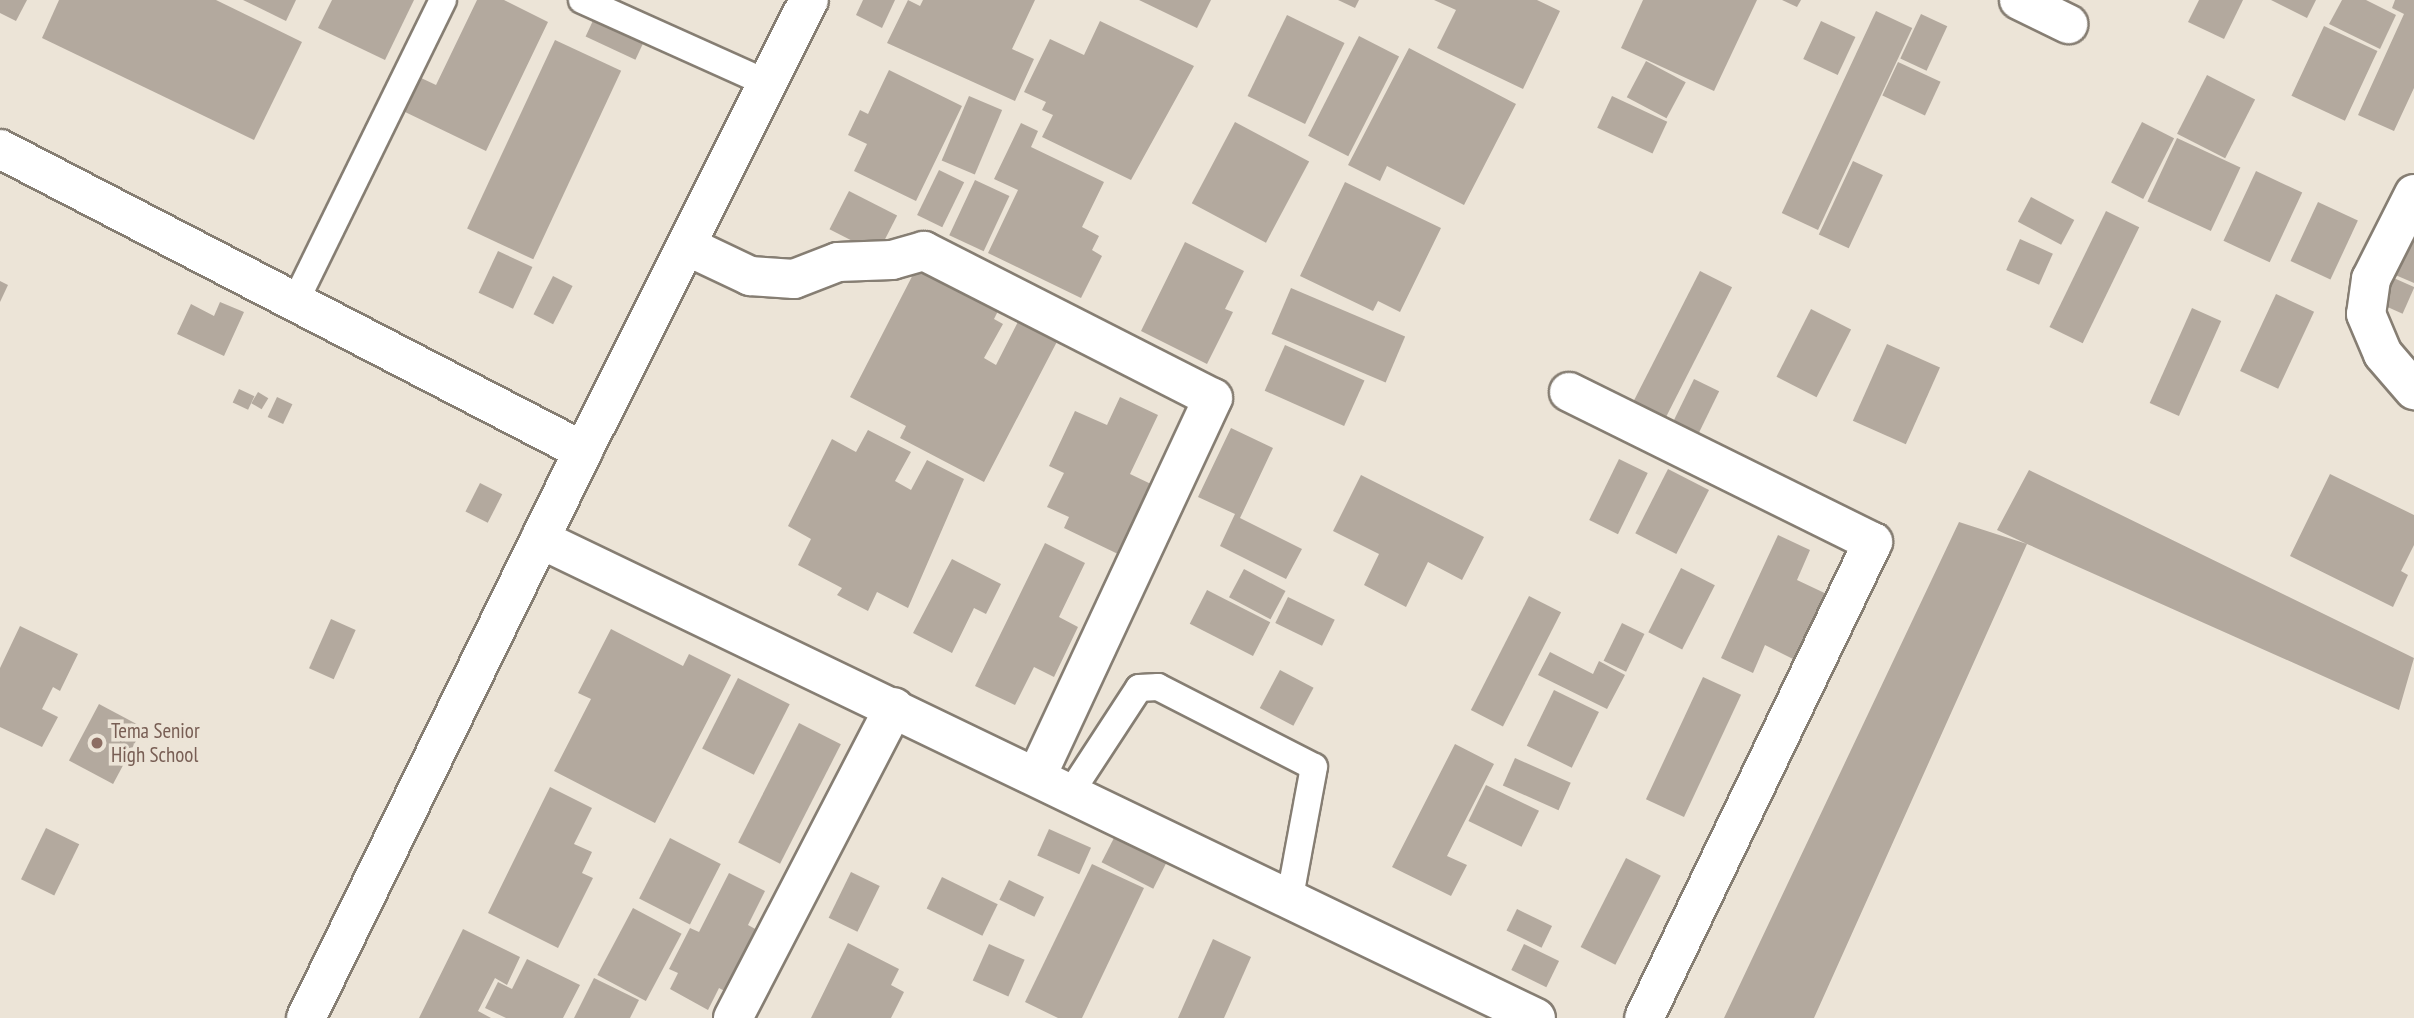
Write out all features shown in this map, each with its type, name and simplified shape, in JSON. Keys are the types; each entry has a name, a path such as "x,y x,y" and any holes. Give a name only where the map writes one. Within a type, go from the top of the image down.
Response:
{"street":[{"path":"306,1018 583,451 689,247 809,0"},
{"path":"2019,0 2067,24"},
{"path":"0,149 583,451"},
{"path":"2414,194 2371,279 2366,314 2383,354 2414,390"},
{"path":"689,247 750,276 794,279 838,262 892,260 924,251 1213,398 1037,776"},
{"path":"1569,391 1873,542 1644,1018"},
{"path":"540,539 1290,897 1536,1018"},
{"path":"733,1018 894,707"}],"lane":[{"path":"296,300 443,0"},
{"path":"582,0 769,84"},
{"path":"1071,792 1139,688 1158,687 1314,766 1290,897"}],"building":[{"path":"0,0 27,0 16,21 0,13"},
{"path":"59,0 216,0 302,42 254,140 42,38"},
{"path":"243,0 296,0 286,21"},
{"path":"332,0 414,0 385,60 318,28"},
{"path":"477,0 504,0 548,22 486,151 403,111 419,77 436,85"},
{"path":"863,0 895,0 882,28 856,15"},
{"path":"908,0 920,6 923,0 1035,0 1012,49 1034,59 1015,101 887,43"},
{"path":"1139,0 1211,0 1197,28"},
{"path":"1338,0 1359,0 1355,8"},
{"path":"1434,0 1537,0 1560,11 1523,89 1437,48 1456,10"},
{"path":"1643,0 1757,0 1714,91 1621,48"},
{"path":"1782,0 1801,0 1797,7"},
{"path":"2199,0 2243,0 2224,39 2188,22"},
{"path":"2271,0 2316,0 2307,18"},
{"path":"2342,0 2366,0 2396,15 2380,49 2329,24"},
{"path":"2395,0 2414,0 2414,88 2394,131 2358,115 2404,14 2392,8"},
{"path":"1876,11 1912,28 1818,230 1782,213"},
{"path":"597,12 647,35 635,60 586,36"},
{"path":"1921,14 1947,26 1927,71 1900,58"},
{"path":"1287,15 1345,43 1305,124 1248,96"},
{"path":"1100,21 1194,66 1131,180 1042,137 1053,115 1042,110 1046,102 1024,92 1050,39 1084,55"},
{"path":"1821,21 1855,37 1838,75 1803,59"},
{"path":"2324,26 2377,51 2345,121 2291,96"},
{"path":"1359,36 1399,56 1348,156 1308,136"},
{"path":"555,40 621,71 533,259 467,229"},
{"path":"1409,48 1516,104 1464,205 1387,166 1380,181 1348,165"},
{"path":"1646,61 1686,82 1666,118 1627,97"},
{"path":"1898,62 1941,82 1925,115 1882,96"},
{"path":"889,70 962,106 916,201 854,171 867,144 848,135 860,110 868,114"},
{"path":"2207,75 2255,100 2225,158 2177,134"},
{"path":"969,96 1002,110 975,175 942,160"},
{"path":"1612,96 1667,122 1652,154 1597,128"},
{"path":"1235,122 1309,161 1266,243 1192,203"},
{"path":"2142,122 2174,138 2143,199 2111,183"},
{"path":"1021,123 1038,131 1031,147 1104,182 1082,227 1099,236 1092,250 1102,256 1081,298 988,253 1018,190 994,179"},
{"path":"2177,138 2240,168 2211,231 2147,201"},
{"path":"1853,161 1883,175 1849,248 1819,234"},
{"path":"939,170 964,182 942,227 917,215"},
{"path":"2256,171 2302,193 2270,262 2223,241"},
{"path":"975,180 1009,196 984,251 949,235"},
{"path":"1345,182 1441,228 1400,312 1378,301 1373,311 1300,276"},
{"path":"849,191 897,216 878,254 829,229"},
{"path":"2031,197 2074,220 2061,245 2018,222"},
{"path":"2318,202 2358,221 2330,280 2291,261"},
{"path":"2106,211 2139,227 2083,343 2049,327"},
{"path":"2414,226 2414,283 2393,274"},
{"path":"2020,239 2053,254 2039,285 2006,270"},
{"path":"1185,242 1244,271 1225,309 1233,312 1207,364 1141,331"},
{"path":"498,251 532,267 513,309 479,293"},
{"path":"921,259 1003,301 994,319 1003,324 984,358 996,365 1023,312 1062,332 984,482 900,438 906,426 850,397"},
{"path":"1700,271 1732,287 1665,419 1633,403"},
{"path":"2387,275 2414,287 2403,314 2375,301"},
{"path":"553,276 573,286 553,324 533,314"},
{"path":"0,281 8,285 0,302"},
{"path":"1291,288 1405,336 1386,382 1271,334"},
{"path":"2276,294 2314,312 2278,389 2240,371"},
{"path":"220,302 244,312 224,356 177,334 191,304 214,316"},
{"path":"2192,308 2221,321 2179,416 2150,403"},
{"path":"1811,309 1851,329 1817,397 1776,377"},
{"path":"1887,344 1940,368 1906,444 1853,421"},
{"path":"1285,345 1364,380 1344,426 1265,391"},
{"path":"1694,379 1719,391 1699,434 1673,421"},
{"path":"239,389 254,396 248,410 233,403"},
{"path":"258,392 268,398 262,409 251,403"},
{"path":"277,397 292,404 283,424 268,417"},
{"path":"1120,397 1158,415 1130,474 1151,484 1118,554 1064,528 1069,517 1047,507 1064,473 1049,466 1075,411 1107,425"},
{"path":"1231,428 1273,448 1240,518 1302,549 1286,579 1220,546 1235,514 1198,497"},
{"path":"868,430 911,452 895,481 911,490 927,460 964,479 908,608 877,592 868,611 837,595 842,588 798,565 811,539 788,526 832,439 856,452"},
{"path":"1619,459 1648,473 1618,534 1589,520"},
{"path":"1668,469 1709,490 1676,554 1635,533"},
{"path":"2029,470 2414,658 2399,710 1997,530"},
{"path":"2330,474 2414,515 2414,545 2401,571 2408,575 2393,607 2290,556"},
{"path":"1361,475 1484,537 1462,580 1428,562 1406,607 1364,585 1379,554 1333,531"},
{"path":"480,483 502,494 488,523 465,512"},
{"path":"1959,522 2027,544 1814,1018 1724,1018"},
{"path":"1778,535 1810,550 1797,580 1833,597 1801,663 1765,645 1753,673 1721,658"},
{"path":"1045,543 1085,563 1059,617 1078,627 1054,677 1034,667 1015,705 975,686"},
{"path":"952,559 1001,584 986,614 974,608 952,653 913,633"},
{"path":"1681,568 1715,585 1682,649 1648,632"},
{"path":"1244,569 1285,591 1270,619 1229,597"},
{"path":"1207,590 1270,622 1253,656 1190,624"},
{"path":"1529,596 1561,612 1503,726 1471,710"},
{"path":"1288,597 1335,620 1322,646 1275,623"},
{"path":"331,619 356,630 334,679 309,668"},
{"path":"1622,623 1644,634 1626,672 1604,661"},
{"path":"20,626 78,654 60,691 53,687 42,709 58,717 42,747 0,727 0,668"},
{"path":"611,629 683,666 689,654 731,675 655,823 554,771 591,699 578,693"},
{"path":"1550,652 1593,674 1599,661 1625,675 1607,709 1538,675"},
{"path":"1280,670 1314,688 1293,726 1260,708"},
{"path":"1703,677 1741,695 1684,817 1646,799"},
{"path":"738,678 790,704 754,775 702,748"},
{"path":"1554,690 1599,712 1572,768 1527,746"},
{"path":"99,704 143,727 113,784 69,761"},
{"path":"799,723 841,744 780,864 738,842"},
{"path":"1455,744 1494,764 1447,856 1467,865 1451,896 1392,867"},
{"path":"1515,758 1571,783 1559,810 1503,785"},
{"path":"1486,785 1539,811 1521,847 1468,821"},
{"path":"550,787 592,808 574,844 592,852 582,873 593,878 558,948 488,913"},
{"path":"46,828 79,844 54,895 21,879"},
{"path":"1049,829 1091,848 1079,874 1037,855"},
{"path":"1117,832 1169,858 1153,889 1102,862"},
{"path":"670,838 721,864 690,924 639,899"},
{"path":"1626,858 1661,876 1615,965 1581,947"},
{"path":"1092,864 1144,888 1082,1018 1058,1018 1025,1002"},
{"path":"851,872 880,886 857,932 829,918"},
{"path":"729,873 765,891 748,925 770,937 738,998 719,988 708,1010 670,989 678,973 669,969 690,928 699,932"},
{"path":"942,877 998,904 982,936 927,908"},
{"path":"1009,880 1044,897 1034,917 999,900"},
{"path":"633,908 682,934 646,1001 597,975"},
{"path":"1517,909 1552,926 1542,948 1506,931"},
{"path":"463,929 520,957 507,985 495,978 478,1011 491,1018 419,1018"},
{"path":"1213,939 1251,957 1224,1018 1178,1018"},
{"path":"848,943 899,969 891,985 904,992 891,1018 811,1018"},
{"path":"989,944 1025,960 1008,996 973,981"},
{"path":"1524,944 1559,961 1546,987 1511,970"},
{"path":"527,959 580,985 563,1018 506,1018 485,1008 498,982 512,989"},
{"path":"594,978 639,1000 630,1018 574,1018"}],"place":[{"name":"Tema Senior High School","path":"97,743"}]}
